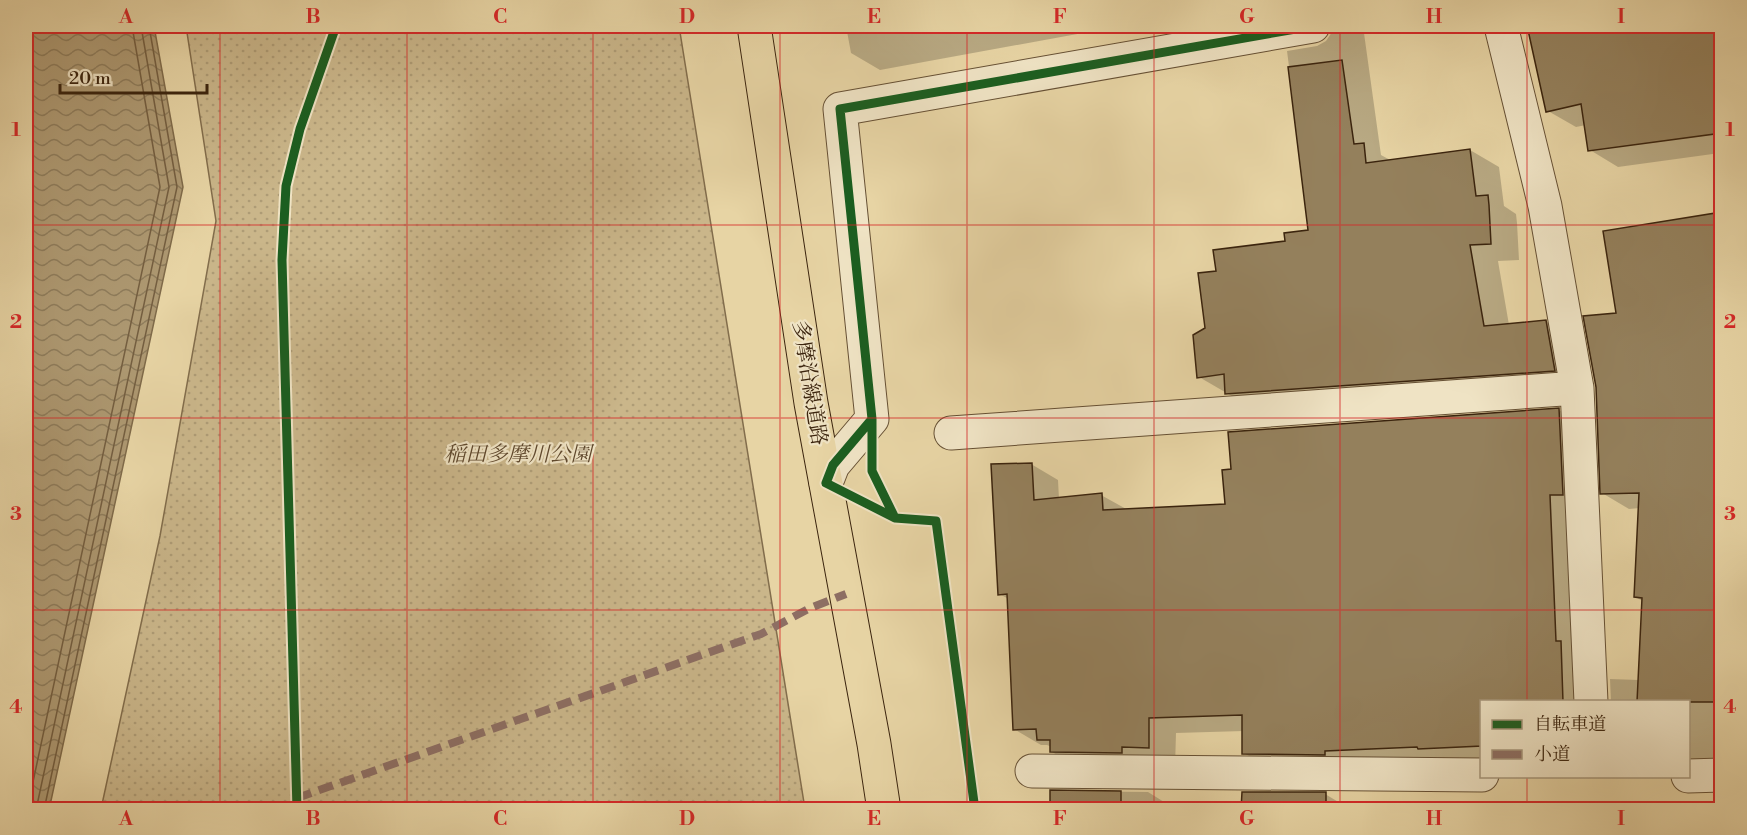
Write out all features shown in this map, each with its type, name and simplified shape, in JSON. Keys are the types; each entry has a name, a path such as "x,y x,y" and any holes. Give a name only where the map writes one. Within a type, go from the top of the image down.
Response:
{"main road":[{"name":"多摩沿線道路","path":"754,26 811,403 874,744 884,810"}],"street":[{"path":"826,483 833,465 872,419 840,110 1313,26"},
{"path":"1501,26 1545,206 1577,388 1591,700"},
{"path":"951,433 1577,388"},
{"path":"1032,771 1480,775"},
{"path":"1690,776 1722,776"}],"green space":[{"name":"稲田多摩川公園","path":"186,26 679,26 805,809 101,809 160,536 216,221"}],"water":[{"path":"26,26 154,26 183,187 49,810 26,809"}],"building":[{"path":"1549,26 1716,26 1722,50 1722,133 1588,151 1581,104 1546,112 1528,30"},
{"path":"1342,60 1354,144 1364,143 1366,163 1470,149 1476,196 1488,195 1489,205 1491,244 1470,245 1484,326 1546,320 1555,371 1225,394 1224,374 1197,378 1193,335 1205,328 1198,273 1216,271 1213,250 1285,241 1284,233 1308,230 1288,67"},
{"path":"1722,212 1722,702 1637,700 1642,598 1634,597 1639,493 1600,494 1596,387 1583,316 1616,313 1603,231"},
{"path":"1559,408 1563,495 1550,495 1556,641 1561,641 1563,700 1480,700 1480,746 1325,751 1325,755 1242,754 1242,715 1149,718 1149,748 1122,747 1122,753 1050,752 1050,740 1037,740 1036,729 1013,730 1007,594 998,595 991,464 1032,463 1034,500 1102,493 1103,510 1225,504 1222,470 1231,469 1228,432"},
{"path":"1050,790 1121,791 1121,810 1050,810"},
{"path":"1242,792 1326,792 1326,810 1241,810"}],"marked path":[{"path":"297,798 761,634 810,608 846,594"}],"cycle path":[{"path":"297,810 282,260 286,186 300,129 336,26"},
{"path":"895,518 872,471 872,419 840,109 1313,26"},
{"path":"872,419 833,465 826,483 895,518 936,521 975,810"}]}
